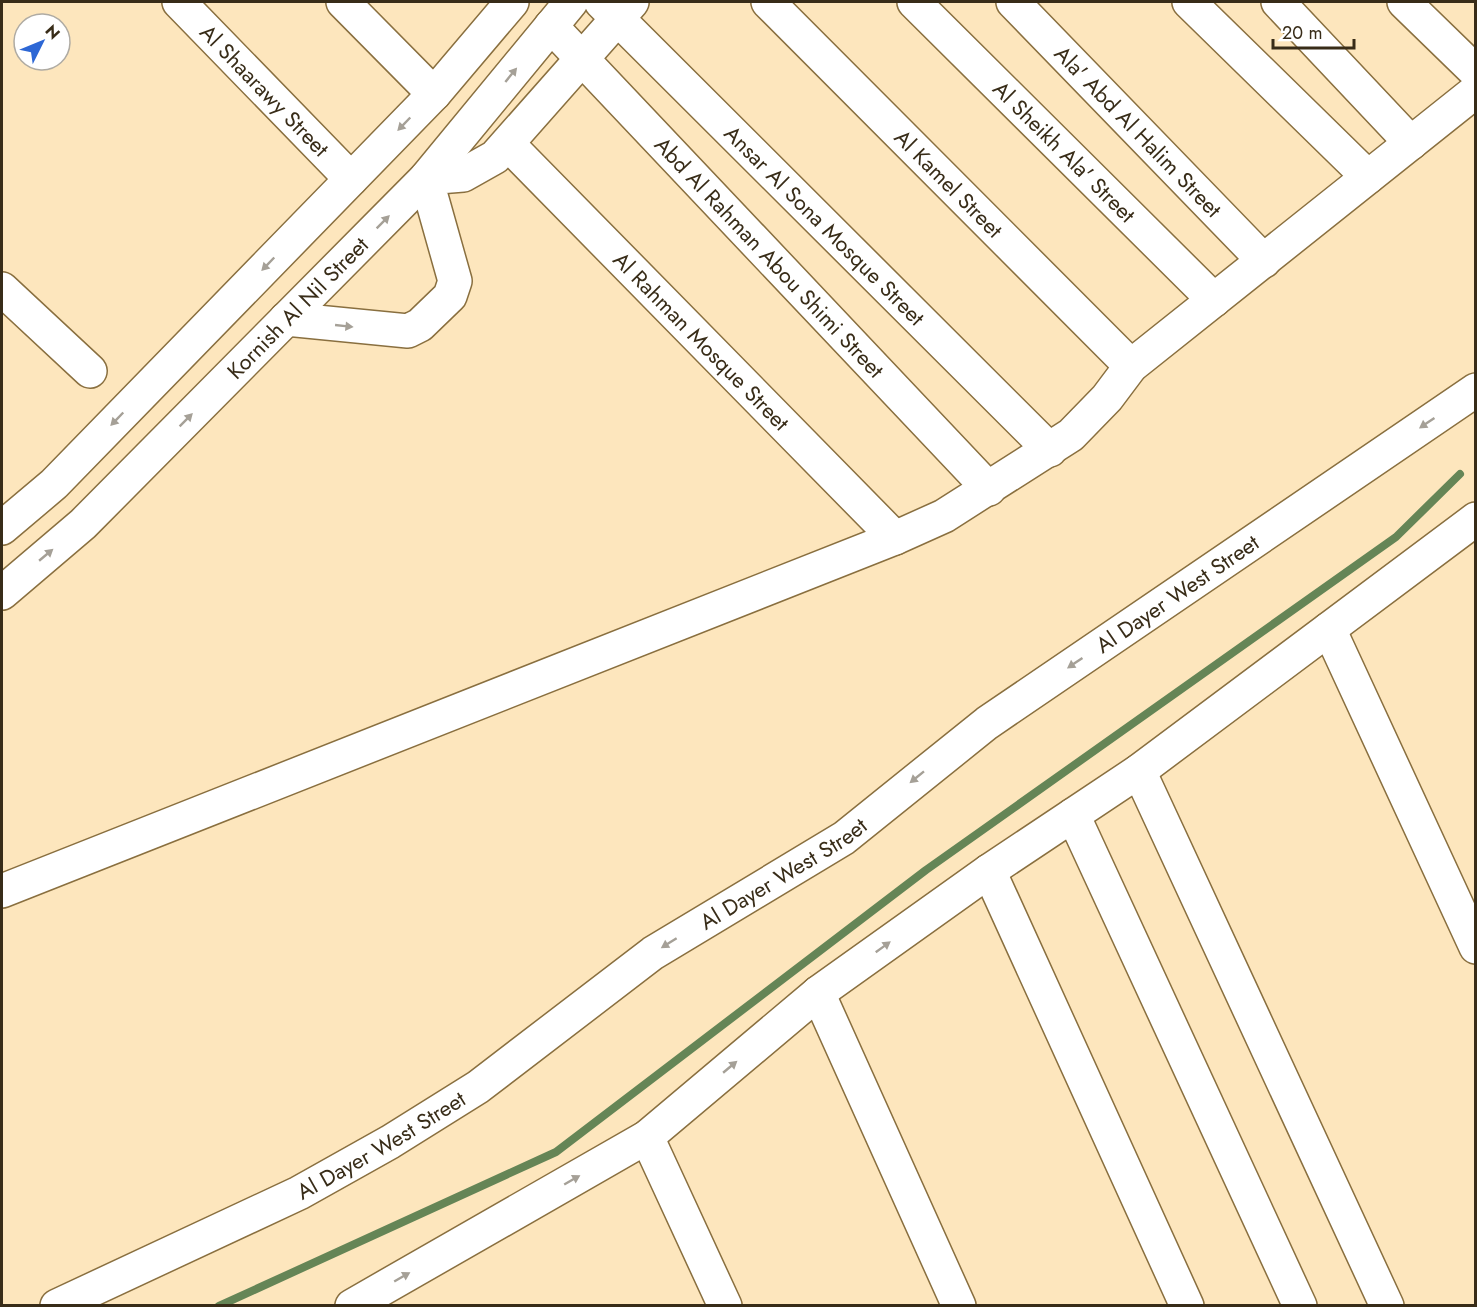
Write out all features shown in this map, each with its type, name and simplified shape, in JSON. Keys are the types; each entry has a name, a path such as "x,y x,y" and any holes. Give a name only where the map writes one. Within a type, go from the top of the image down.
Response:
{"main road":[{"name":"Al Shaarawy Street","path":"179,2 351,179"},
{"path":"343,2 434,94"},
{"path":"2,528 54,484 434,94 512,2"},
{"name":"Al Kamel Street","path":"768,2 1131,366"},
{"name":"Al Sheikh Ala' Street","path":"914,2 1214,300"},
{"name":"Ala' Abd Al Halim Street","path":"1013,2 1264,261"},
{"path":"1189,2 1368,177"},
{"path":"1278,2 1411,143"},
{"path":"1404,2 1476,72"},
{"path":"286,319 408,331 420,325 450,296 455,286 455,275 426,178 463,175 480,168 508,144 582,59 617,7"},
{"name":"Ansar Al Sona Mosque Street","path":"617,7 1050,450"},
{"name":"Abd Al Rahman Abou Shimi Street","path":"561,14 582,59 989,489"},
{"name":"Kornish Al Nil Street","path":"2,593 83,524 426,178 561,14"},
{"path":"2,891 895,538 944,516 1050,450 1090,417 1131,366 1476,91"},
{"name":"Al Rahman Mosque Street","path":"508,144 895,538"},
{"path":"2,289 90,371"},
{"name":"Al Dayer West Street","path":"57,1305 299,1193 390,1142 478,1087 653,953 844,838 987,723 1476,390"},
{"path":"352,1305 647,1137 818,993 989,871 1139,771 1476,519"},
{"path":"1329,628 1476,947"},
{"path":"1139,771 1387,1305"},
{"path":"1072,815 1300,1305"},
{"path":"989,871 1187,1305"},
{"path":"818,993 959,1305"},
{"path":"647,1137 725,1305"}],"waterway":[{"path":"219,1306 556,1152 926,870 1396,537 1460,474"}]}
